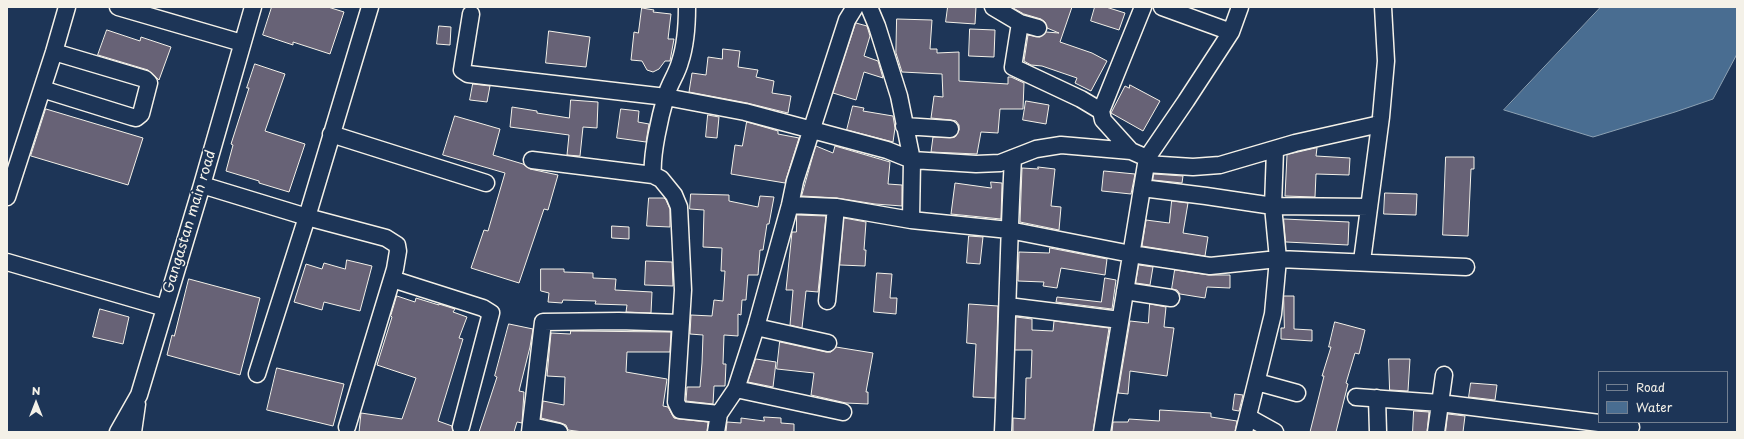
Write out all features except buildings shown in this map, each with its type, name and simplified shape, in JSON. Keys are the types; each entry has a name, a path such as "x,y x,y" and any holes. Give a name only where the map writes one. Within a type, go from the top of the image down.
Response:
{"street":[{"path":"7,197 48,91 59,54 67,7"},
{"path":"118,7 242,43"},
{"name":"Gangastan main road","path":"118,432 139,395 202,185 253,7"},
{"path":"257,374 307,217 370,7"},
{"path":"653,175 652,168 655,144 666,96 680,63 686,39 687,7"},
{"path":"716,432 719,414 736,389 756,327 810,130 847,20 856,7"},
{"path":"993,7 1020,23 1038,28"},
{"path":"1143,7 1101,111 1103,120 1132,151 1146,161 1193,167 1220,165 1295,143 1380,124"},
{"path":"1162,7 1231,32"},
{"path":"1102,432 1146,161 1231,32 1240,7"},
{"path":"1362,261 1380,124 1386,61 1383,7"},
{"path":"872,9 899,96 912,160 911,220"},
{"path":"471,14 462,70 468,74 666,96 745,112 887,150 912,160 976,164 1000,163 1036,149 1061,145 1132,151"},
{"path":"1020,23 1013,67 1037,77 1081,99 1101,111"},
{"path":"48,91 136,118 142,114 149,83 145,79 59,54"},
{"path":"904,126 950,129"},
{"path":"331,134 486,183"},
{"path":"1275,150 1273,206 1278,259 1273,314 1246,424 1275,432"},
{"path":"1003,432 1012,158"},
{"path":"532,160 653,175 661,179 666,184 674,195 679,207 683,269 676,402 680,410 719,414"},
{"path":"202,185 307,217 386,238 397,244 398,260 347,427"},
{"path":"1142,188 1273,206 1369,207"},
{"path":"790,205 836,207 911,220 1009,230 1131,254 1210,266 1278,259 1362,261 1466,267"},
{"path":"827,301 836,207"},
{"path":"7,262 164,308"},
{"path":"392,279 483,308 491,313 461,428"},
{"path":"1125,291 1171,298"},
{"path":"1008,306 1120,320"},
{"path":"559,432 530,429 543,322 619,321 681,323"},
{"path":"756,327 828,343"},
{"path":"1436,432 1444,375"},
{"path":"1257,382 1297,392"},
{"path":"736,389 843,412"},
{"path":"133,432 139,395"},
{"path":"1356,397 1440,403 1598,423"},
{"path":"1377,398 1378,432"},
{"path":"1600,423 1632,427"}],"water":[{"path":"1601,7 1737,7 1737,54 1713,99 1593,137 1504,110"}]}
